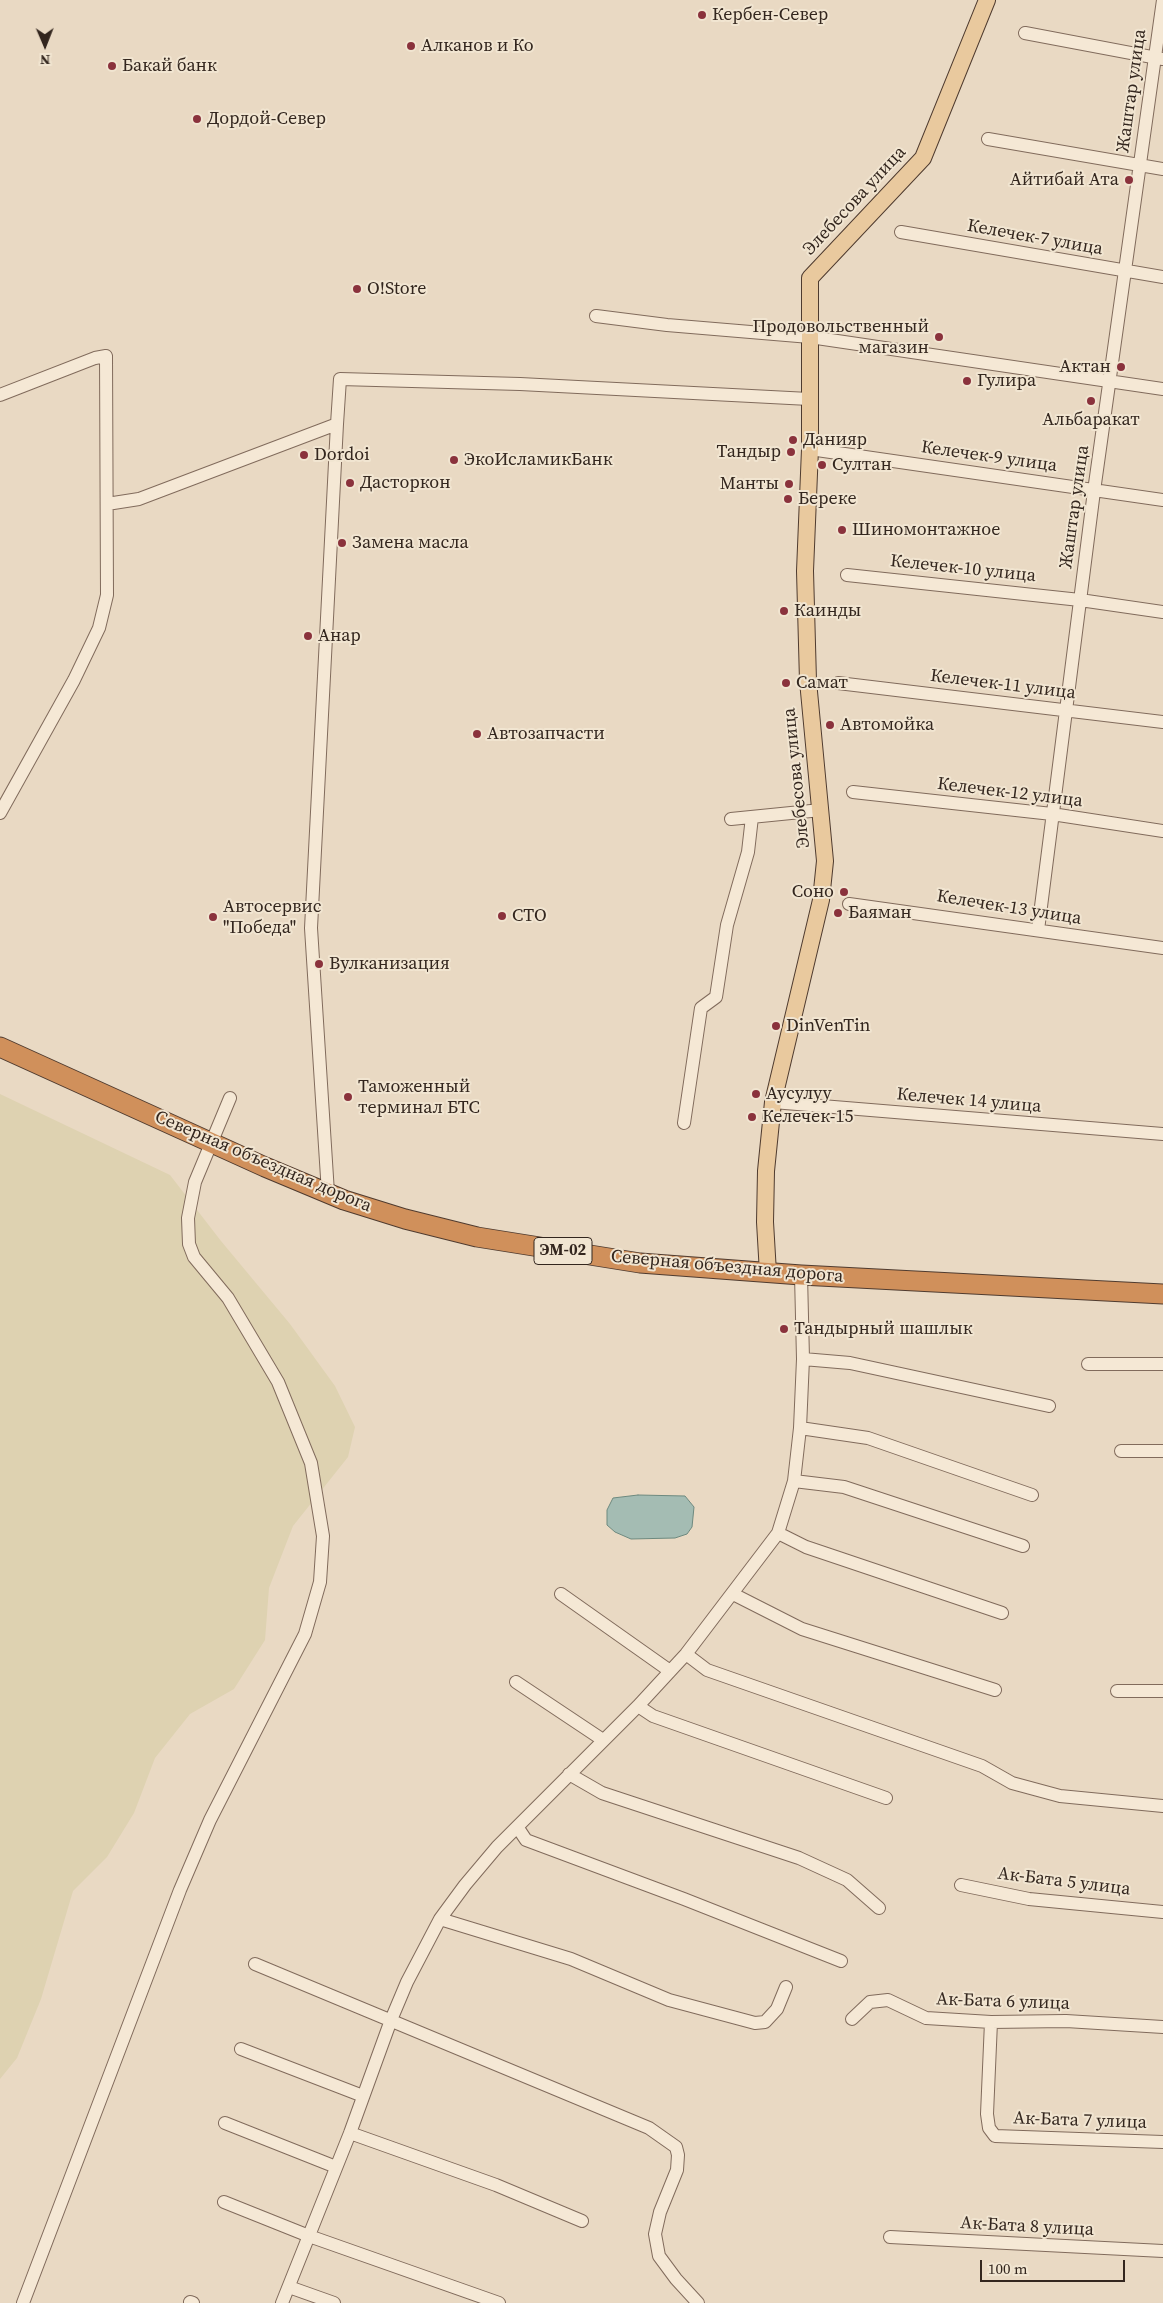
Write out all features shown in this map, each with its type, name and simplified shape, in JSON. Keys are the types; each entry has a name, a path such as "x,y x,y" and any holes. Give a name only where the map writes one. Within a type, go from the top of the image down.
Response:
{"highway":[{"name":"Северная объездная дорога","path":"0,1047 265,1167 328,1193 405,1219 477,1237 640,1263 801,1275 1163,1294"}],"main road":[{"name":"Элебесова улица","path":"768,1273 765,1222 766,1171 773,1102 821,900 825,861 808,681 805,571 810,449 810,278 923,158 987,0"}],"street":[{"name":"Жаштар улица","path":"1038,930 1138,166 1159,58 1163,0"},
{"path":"1025,32 1159,58"},
{"path":"988,139 1163,169"},
{"name":"Келечек-7 улица","path":"901,232 1125,272 1163,277"},
{"path":"596,316 667,325 810,337 1163,389"},
{"path":"0,396 95,358 106,356 107,595 99,628 74,680 0,813"},
{"path":"328,1193 311,928 340,380 520,384 809,399"},
{"path":"108,504 139,498 337,424"},
{"name":"Келечек-9 улица","path":"810,449 1163,500"},
{"name":"Келечек-10 улица","path":"847,575 1080,600 1163,612"},
{"name":"Келечек-11 улица","path":"838,683 1163,722"},
{"name":"Келечек-12 улица","path":"852,792 1052,814 1163,831"},
{"path":"731,818 821,810"},
{"path":"684,1123 700,1008 716,997 728,925 748,852 752,816"},
{"name":"Келечек-13 улица","path":"849,904 925,913 1163,948"},
{"path":"23,2303 180,1890 210,1820 305,1634 320,1582 323,1536 311,1463 278,1382 228,1298 194,1257 189,1244 188,1218 195,1182 230,1098"},
{"name":"Келечек 14 улица","path":"773,1102 1163,1134"},
{"path":"282,2303 350,2133 390,2020 440,1918 490,1855 638,1706 686,1654 778,1534 794,1482 800,1428 803,1360 801,1275"},
{"path":"803,1360 850,1363 1049,1406"},
{"path":"1088,1364 1163,1364"},
{"path":"800,1428 868,1438 1032,1495"},
{"path":"1121,1450 1163,1451"},
{"path":"794,1482 844,1487 1023,1546"},
{"path":"778,1534 806,1547 1002,1613"},
{"path":"561,1594 670,1671"},
{"path":"733,1594 802,1629 996,1690"},
{"path":"686,1654 707,1670 982,1766 1012,1783 1060,1796 1163,1806"},
{"path":"516,1682 603,1740"},
{"path":"1117,1691 1163,1691"},
{"path":"638,1706 653,1716 886,1798"},
{"path":"569,1774 602,1793 800,1858 847,1880 879,1908"},
{"path":"518,1828 526,1840 684,1898 841,1961"},
{"name":"Ак-Бата 5 улица","path":"961,1884 1029,1899 1163,1912"},
{"path":"440,1918 571,1959 669,2000 755,2023 765,2022 778,2009 786,1987"},
{"path":"255,1964 649,2128 676,2147 678,2154 677,2170 660,2212 655,2234 659,2256 676,2279 698,2303"},
{"name":"Ак-Бата 6 улица","path":"852,2019 870,2002 888,2000 926,2018 991,2022 1066,2021 1163,2027"},
{"name":"Ак-Бата 7 улица","path":"991,2022 987,2114 989,2128 995,2136 1163,2142"},
{"path":"240,2049 363,2096"},
{"path":"225,2123 336,2167"},
{"path":"350,2133 496,2185 582,2221"},
{"path":"224,2202 309,2236 499,2303"},
{"name":"Ак-Бата 8 улица","path":"890,2238 1163,2251"},
{"path":"289,2287 334,2303"}],"shaded area":[{"path":"0,1094 170,1175 221,1241 290,1324 335,1386 355,1427 348,1457 293,1526 269,1588 265,1640 234,1689 190,1714 155,1758 134,1813 107,1857 73,1891 41,1999 17,2058 0,2079"},
{"path":"638,1495 685,1496 694,1507 692,1527 687,1534 675,1538 631,1539 615,1532 607,1525 607,1510 613,1498"}],"place":[{"name":"Кербен-Север","path":"702,15"},
{"name":"Алканов и Ко","path":"411,46"},
{"name":"Бакай банк","path":"112,66"},
{"name":"Дордой-Север","path":"197,119"},
{"name":"Айтибай Ата","path":"1129,180"},
{"name":"O!Store","path":"357,289"},
{"name":"Продовольственный магазин","path":"939,337"},
{"name":"Актан","path":"1121,367"},
{"name":"Гулира","path":"967,381"},
{"name":"Альбаракат","path":"1091,401"},
{"name":"Данияр","path":"793,440"},
{"name":"Тандыр","path":"791,452"},
{"name":"Dordoi","path":"304,455"},
{"name":"ЭкоИсламикБанк","path":"454,460"},
{"name":"Султан","path":"822,465"},
{"name":"Дасторкон","path":"350,483"},
{"name":"Манты","path":"789,484"},
{"name":"Береке","path":"788,499"},
{"name":"Шиномонтажное","path":"842,530"},
{"name":"Замена масла","path":"342,543"},
{"name":"Каинды","path":"784,611"},
{"name":"Анар","path":"308,636"},
{"name":"Самат","path":"786,683"},
{"name":"Автомойка","path":"830,725"},
{"name":"Автозапчасти","path":"477,734"},
{"name":"Соно","path":"844,892"},
{"name":"Баяман","path":"838,913"},
{"name":"СТО","path":"502,916"},
{"name":"Автосервис \"Победа\"","path":"213,917"},
{"name":"Вулканизация","path":"319,964"},
{"name":"DinVenTin","path":"776,1026"},
{"name":"Аусулуу","path":"756,1094"},
{"name":"Таможенный терминал БТС","path":"348,1097"},
{"name":"Келечек-15","path":"752,1117"},
{"name":"Тандырный шашлык","path":"784,1329"}]}
